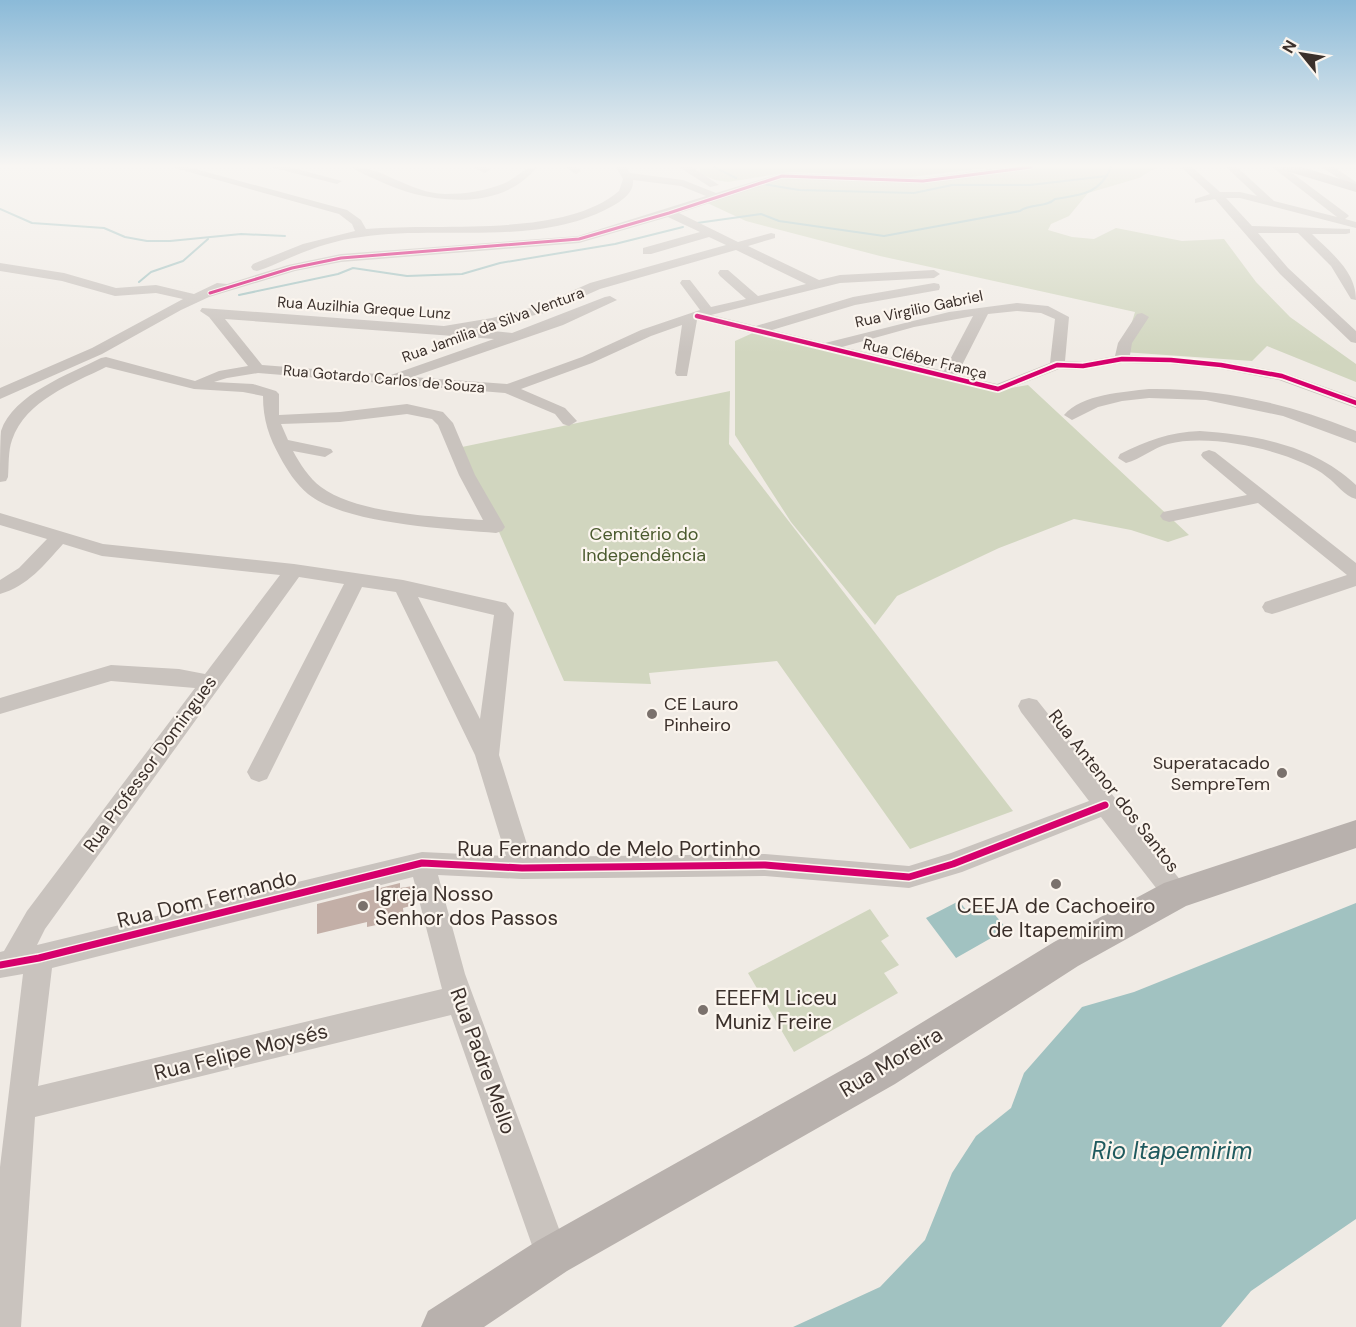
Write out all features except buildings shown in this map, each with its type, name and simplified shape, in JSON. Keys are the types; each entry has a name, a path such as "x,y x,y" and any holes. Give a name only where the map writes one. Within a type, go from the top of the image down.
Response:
{"main road":[{"name":"Rua Moreira","path":"444,1327 552,1256 881,1070 1066,954 1176,894 1356,834"}],"street":[{"path":"360,229 362,233"},
{"path":"0,394 97,351 285,254 362,233 437,229"},
{"path":"210,293 292,268 342,258 555,243 618,229"},
{"path":"702,229 816,284"},
{"path":"1250,229 1320,229"},
{"path":"1250,229 1284,271 1356,339"},
{"path":"1301,230 1336,264 1356,296"},
{"path":"647,251 710,233"},
{"path":"444,330 492,322 543,309 595,286 771,236"},
{"path":"0,254 27,264 40,273"},
{"path":"0,267 64,277 101,290 115,292 156,289 192,302 214,314 258,369"},
{"path":"724,273 755,300"},
{"path":"508,389 587,360 646,333 698,316 816,284 854,277 934,280 853,301 757,330"},
{"path":"682,373 698,316 686,283"},
{"name":"Rua Jamilia da Silva Ventura","path":"387,380 558,322 610,300"},
{"path":"0,477 5,436 22,410 39,394 104,362 192,302"},
{"name":"Rua Virgilio Gabriel","path":"829,346 983,310 1033,307 1052,311 1062,317 1057,365"},
{"path":"948,378 983,310"},
{"name":"Rua Auzilhia Greque Lunz","path":"214,314 444,330 511,337"},
{"name":"Rua Cléber França","path":"698,316 829,346 998,389 1057,365 1083,366 1122,359 1171,360 1254,370 1312,385 1356,403"},
{"path":"1122,359 1125,344 1142,316"},
{"path":"104,362 191,385 260,389 271,394 272,420 291,464 321,496 350,506 422,521 495,527 467,475 445,423 437,416 428,412 407,409 340,417 272,420"},
{"name":"Rua Gotardo Carlos de Souza","path":"191,385 224,374 258,369 508,389 561,411 569,421"},
{"path":"1072,415 1096,403 1142,394 1188,394 1252,402 1356,438"},
{"path":"1126,458 1163,440 1189,435 1229,439 1279,448 1303,456 1325,467 1356,494"},
{"path":"283,444 325,452"},
{"path":"1209,455 1356,573"},
{"path":"1169,516 1261,497"},
{"path":"0,519 102,550 294,570 403,587 499,608 504,613 487,755"},
{"path":"0,587 10,584 28,571 58,537"},
{"name":"Rua Professor Domingues","path":"17,961 36,920 294,570"},
{"path":"1272,607 1356,579"},
{"path":"259,772 356,580"},
{"path":"403,587 487,755 522,867"},
{"path":"0,706 111,673 179,677 210,683"},
{"name":"Rua Antenor dos Santos","path":"1029,706 1176,894"},
{"name":"Rua Fernando de Melo Portinho","path":"422,863 522,867 765,865 909,877 953,864 1106,805"},
{"name":"Rua Dom Fernando","path":"17,961 422,863"},
{"name":"Rua Padre Mello","path":"422,863 451,974 552,1256"},
{"path":"3,1327 21,1105 17,961"},
{"name":"Rua Felipe Moysés","path":"21,1105 460,999"}],"green space":[{"path":"776,229 1049,229 1072,237 1094,239 1114,229 1121,229 1182,241 1224,239 1256,282 1290,317 1356,364 1356,382 1267,346 1252,361 1123,352 1135,312 880,256"},
{"path":"755,332 992,391 1028,385 1189,535 1168,542 1131,530 1074,519 999,548 897,596 875,625 791,522 735,435 735,341"},
{"name":"Cemitério do Independência","path":"730,391 729,444 1013,811 910,849 777,661 649,673 651,684 564,681 462,447"},
{"path":"870,909 889,936 881,941 899,965 884,973 898,993 794,1052 748,973"}],"water":[{"path":"959,901 967,911 984,902 1007,929 956,958 926,918"},
{"name":"Rio Itapemirim","path":"1356,903 1356,1219 1251,1291 1221,1327 793,1327 880,1287 925,1240 952,1173 976,1136 1011,1108 1024,1073 1082,1007 1134,992"}],"waterway":[{"path":"106,229 125,237 147,241 241,234 285,236"},
{"path":"239,295 338,274 353,268 407,276 462,274 500,263 615,244 675,229"},
{"path":"834,229 884,236 922,229"},
{"path":"139,282 151,272 183,261 208,239"}],"cycle path":[{"path":"210,293 292,268 341,258 579,239 614,229"},
{"path":"697,316 998,389 1057,365 1083,366 1122,359 1171,360 1221,365 1282,376 1356,403"},
{"path":"0,965 39,958 422,863 522,868 765,865 909,877 953,864 1105,805"}],"place":[{"name":"CE Lauro Pinheiro","path":"652,714"},
{"name":"Superatacado SempreTem","path":"1282,773"},
{"name":"CEEJA de Cachoeiro de Itapemirim","path":"1056,884"},
{"name":"Igreja Nosso Senhor dos Passos","path":"363,906"},
{"name":"EEEFM Liceu Muniz Freire","path":"703,1010"}]}
